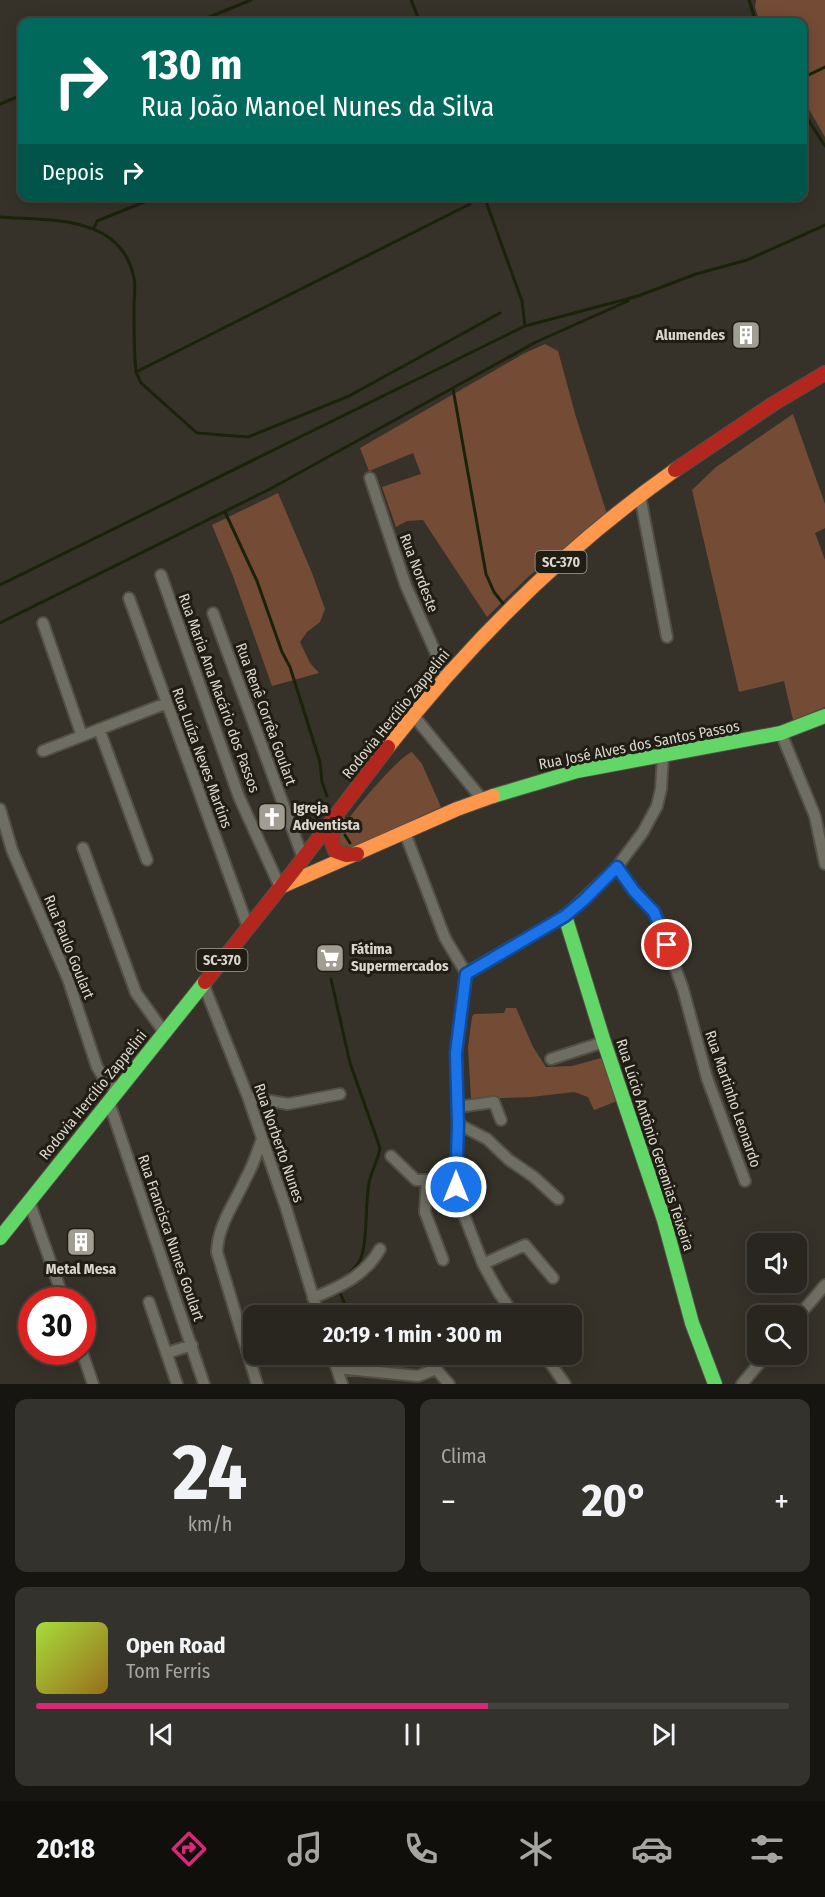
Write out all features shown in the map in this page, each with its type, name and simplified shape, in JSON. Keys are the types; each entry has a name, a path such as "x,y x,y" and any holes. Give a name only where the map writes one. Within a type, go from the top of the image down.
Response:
{"main road":[{"name":"Rodovia Hercílio Zappelini","path":"0,1238 446,676 532,588 614,516 680,465 762,410 825,373"},
{"name":"Rua José Alves dos Santos Passos","path":"280,887 482,799 546,779 663,754 742,742 781,733 825,716"},
{"path":"344,805 332,828 332,846 340,855 357,854"},
{"path":"320,835 322,853 328,859 338,860 357,854"},
{"name":"Rua José Alves dos Santos Passos","path":"299,863 329,866"},
{"name":"Rua Lúcio Antônio Geremias Teixeira","path":"565,916 604,1042 659,1203 692,1323 715,1384"}],"street":[{"name":"Rua Nordeste","path":"370,478 406,586 446,676"},
{"path":"640,496 667,637"},
{"name":"Rua Maria Ana Macário dos Passos","path":"161,575 239,797 280,887"},
{"name":"Rua Luíza Neves Martins","path":"129,598 248,927"},
{"name":"Rua Renê Corrêa Goulart","path":"213,613 299,863"},
{"path":"43,623 82,736"},
{"path":"43,751 167,703"},
{"path":"413,715 482,799"},
{"path":"99,729 147,860"},
{"path":"781,733 815,816 825,864"},
{"path":"466,974 565,916 617,867 643,832 657,806 661,789 663,754"},
{"name":"Rua Paulo Goulart","path":"0,809 12,850 68,979 97,1067 113,1096"},
{"path":"405,833 445,938 466,974 457,1035 456,1187 463,1215 483,1264 507,1305"},
{"path":"82,848 136,993 164,1032"},
{"name":"Rua Martinho Leonardo","path":"617,867 658,920 683,989 707,1078 745,1181"},
{"name":"Rua Norberto Nunes","path":"203,983 248,1097 284,1200 315,1305"},
{"path":"551,1059 604,1042"},
{"path":"248,1097 288,1104 340,1094"},
{"name":"Rua Francisca Nunes Goulart","path":"113,1096 204,1384"},
{"path":"458,1107 494,1102 501,1120"},
{"path":"458,1124 487,1139 508,1160 534,1177 558,1199"},
{"path":"257,1384 217,1252 217,1240 221,1227 246,1180 262,1139"},
{"path":"391,1156 416,1180 427,1180 456,1187"},
{"path":"427,1180 425,1212 443,1260"},
{"path":"29,1201 59,1287"},
{"path":"483,1264 525,1245 554,1278"},
{"path":"313,1298 341,1286 364,1271 380,1248"},
{"path":"807,1306 825,1286"},
{"path":"149,1302 177,1384"},
{"path":"166,1353 192,1345"},
{"path":"86,1365 93,1384"},
{"path":"336,1365 342,1384"},
{"path":"552,1365 565,1384"},
{"path":"742,1384 758,1365"},
{"path":"337,1368 418,1376 436,1369 449,1384"}],"shaded area":[{"path":"756,0 825,0 825,137 807,106 807,18 759,18 755,7"},
{"path":"545,344 558,351 607,514 528,577 487,617 423,520 407,521 396,527 382,487 421,474 413,453 369,471 360,448 523,354"},
{"path":"793,414 825,504 825,528 815,533 825,560 825,707 793,720 784,681 739,692 692,490 716,467"},
{"path":"278,493 325,609 320,622 307,632 300,642 310,663 319,673 272,686 233,576 212,525"},
{"path":"412,752 422,764 441,807 352,848 340,845 340,833 353,813 385,775"},
{"path":"506,1008 516,1008 533,1047 546,1067 572,1066 605,1057 620,1100 594,1110 588,1097 574,1092 531,1097 471,1099 468,1047 472,1017 474,1014 504,1013"}],"waterway":[{"path":"207,18 251,0"},
{"path":"411,0 418,18"},
{"path":"749,0 755,18"},
{"path":"807,76 825,67"},
{"path":"0,104 18,97"},
{"path":"807,118 825,146"},
{"path":"94,228 97,221 147,201"},
{"path":"486,201 522,301 525,326"},
{"path":"136,372 470,204"},
{"path":"0,217 61,221 81,225 115,242 127,257 135,281 136,372 141,383 197,433 248,437 349,396 500,313"},
{"path":"0,585 525,326 638,296 696,274 747,260 825,225"},
{"path":"0,623 270,489 536,342 628,301"},
{"path":"453,389 486,574 494,592 505,606"},
{"path":"225,512 257,581 282,652 290,667 320,762 322,782 327,796"},
{"path":"345,835 350,843"},
{"path":"331,979 350,1063 380,1148 369,1183 362,1255 358,1264 347,1276"},
{"path":"340,1293 345,1305"},
{"path":"384,1365 391,1369"}],"traffic: fast":[{"path":"493,796 577,771 781,733 825,716"},
{"path":"565,916 604,1042 664,1220 692,1323 715,1384"},
{"path":"0,1238 205,982"}],"traffic: slow":[{"path":"388,747 452,670 521,598 596,531 675,470"},
{"path":"280,887 457,809 493,796"}],"traffic: jam":[{"path":"675,470 773,404 825,373"},
{"path":"205,982 388,747"},
{"path":"337,819 331,839 335,851 346,855 357,854"}],"place":[{"name":"Alumendes","path":"746,335"},
{"name":"Igreja Adventista","path":"272,817"},
{"name":"Fátima Supermercados","path":"330,958"},
{"name":"Metal Mesa","path":"81,1242"}],"route":[{"path":"456,1187 458,1124 456,1053 466,974 565,916 617,867 634,891 654,912 667,945"}]}
